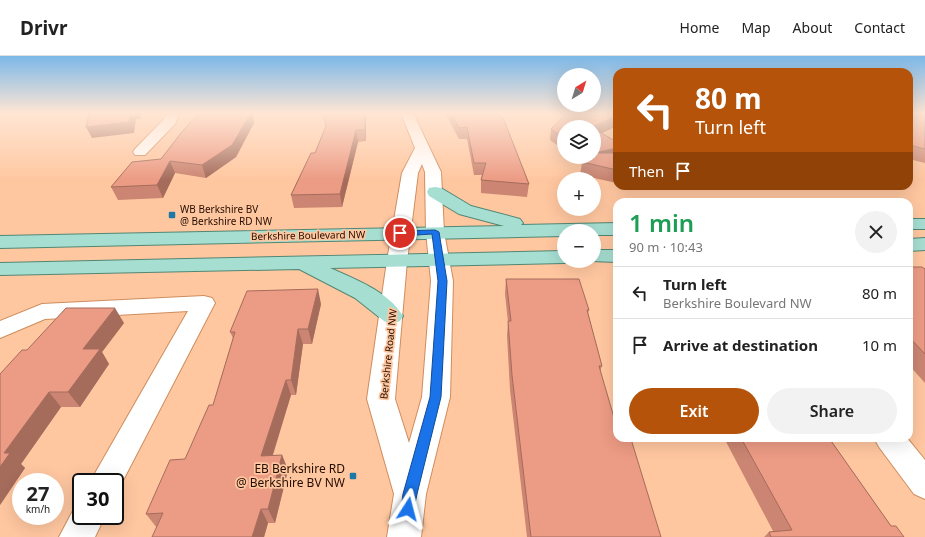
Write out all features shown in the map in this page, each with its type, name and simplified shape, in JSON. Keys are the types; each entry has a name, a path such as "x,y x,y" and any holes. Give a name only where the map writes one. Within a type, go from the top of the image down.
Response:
{"main road":[{"path":"435,192 465,210 496,219 555,230"},
{"path":"913,224 925,224"},
{"name":"Berkshire Boulevard NW","path":"0,242 613,229"},
{"path":"913,245 925,244"},
{"path":"601,256 613,256"},
{"path":"0,269 557,257"},
{"path":"298,263 348,283 379,302 392,316"}],"street":[{"path":"140,152 156,135"},
{"name":"Berkshire Road NW","path":"404,537 410,494 436,397 442,281 435,232 435,192 433,172 418,135"},
{"name":"Berkshire Road NW","path":"410,494 381,399 392,316 400,233 410,172 423,147"},
{"path":"0,330 42,312 204,304 111,473"},
{"path":"892,442 925,484"},
{"path":"76,537 83,525"}],"building":[{"path":"179,135 238,135 232,145 202,165 170,161 157,185 111,187 132,162 161,159"},
{"path":"322,135 355,135 340,194 291,195 311,153 315,153"},
{"path":"469,135 510,135 529,184 481,180 486,163 474,163"},
{"path":"601,135 605,135 613,140 613,149 601,151"},
{"path":"913,135 925,135 925,149 913,146"},
{"path":"601,153 613,153 613,169 591,164 601,164"},
{"path":"913,267 922,267 925,269 925,354 913,341"},
{"path":"506,279 579,279 589,310 587,310 602,366 599,366 613,414 613,442 632,442 661,537 531,537 512,375 508,321 511,321"},
{"path":"318,289 308,329 298,329 291,380 286,380 261,456 282,455 268,509 261,509 252,537 152,537 163,513 146,514 170,460 185,459 209,405 213,405 235,332 230,332 247,291"},
{"path":"66,308 115,308 83,349 100,349 68,392 49,392 4,453 10,453 0,467 0,374 22,350 27,350"},
{"path":"743,442 832,442 891,526 896,526 904,537 771,537 769,532 792,530"}],"place":[{"name":"WB Berkshire BV @ Berkshire RD NW","path":"172,215"},
{"name":"EB Berkshire RD @ Berkshire BV NW","path":"353,476"}],"route":[{"path":"400,233 435,232 442,281 436,397 410,494 408,509"}]}
